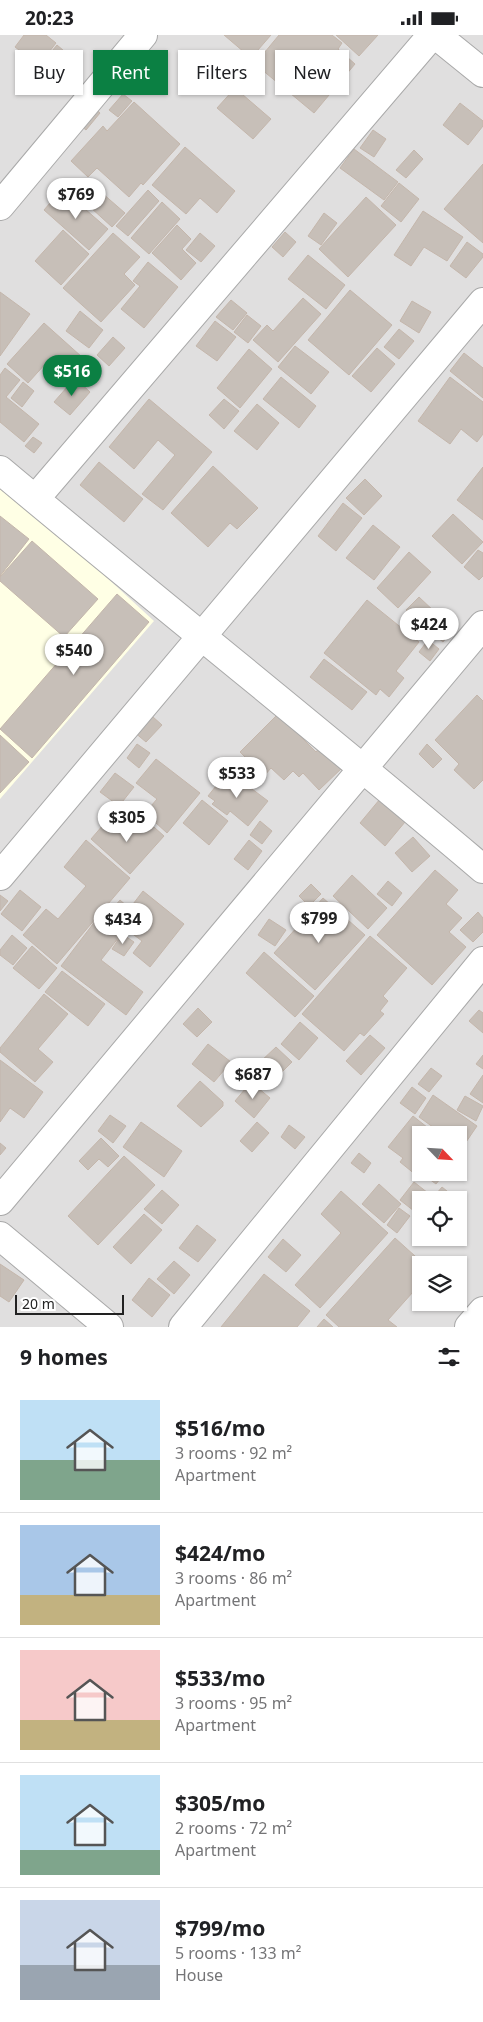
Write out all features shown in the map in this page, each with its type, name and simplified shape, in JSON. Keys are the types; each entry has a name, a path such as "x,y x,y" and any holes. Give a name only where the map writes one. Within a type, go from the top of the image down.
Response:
{"street":[{"path":"0,206 143,35"},
{"path":"35,499 432,35"},
{"path":"436,35 483,73"},
{"path":"0,876 483,302"},
{"path":"0,470 201,637 364,768 483,869"},
{"path":"0,1201 483,625"},
{"path":"183,1327 483,961"},
{"path":"0,1236 109,1327"},
{"path":"469,1327 483,1311"}],"shaded area":[{"path":"0,35 483,35 483,1327 0,1327"},
{"path":"0,479 154,621 0,799"}],"building":[{"path":"24,35 46,35 56,43 51,50 19,50 15,47"},
{"path":"224,35 271,35 258,50 242,50"},
{"path":"279,35 332,35 342,43 339,50 275,50 275,81 265,72 265,52"},
{"path":"336,35 378,35 359,56"},
{"path":"57,45 63,50 53,50"},
{"path":"349,59 355,64 349,71"},
{"path":"122,95 132,101 118,117 109,110"},
{"path":"229,95 243,95 271,119 253,139 217,108"},
{"path":"292,95 329,95 314,113"},
{"path":"134,102 180,144 143,185 141,183 129,197 97,168 88,177 71,161 103,126 107,131"},
{"path":"460,103 483,121 483,126 468,145 443,125"},
{"path":"90,104 100,113 86,130 75,121"},
{"path":"373,130 386,139 374,157 360,148"},
{"path":"185,147 235,191 217,213 200,198 186,214 152,185"},
{"path":"354,149 398,182 384,200 340,168"},
{"path":"414,150 423,159 406,178 396,170"},
{"path":"483,164 483,243 444,209"},
{"path":"399,183 419,199 401,222 381,206"},
{"path":"62,189 108,229 89,250 44,210"},
{"path":"148,190 159,201 128,236 116,226"},
{"path":"102,193 125,213 112,227 90,207"},
{"path":"366,197 396,225 348,277 319,249"},
{"path":"162,202 180,219 149,254 131,238"},
{"path":"423,211 463,237 447,261 424,247 411,266 394,255"},
{"path":"324,213 337,223 321,245 308,236"},
{"path":"177,225 191,239 182,249 196,263 181,280 152,253"},
{"path":"63,230 89,254 61,285 35,261"},
{"path":"285,232 296,242 283,257 272,247"},
{"path":"113,233 140,257 124,274 135,285 101,322 63,288"},
{"path":"200,233 215,246 201,262 186,250"},
{"path":"467,242 483,254 483,257 466,278 450,266"},
{"path":"308,255 345,285 326,309 288,279"},
{"path":"148,262 178,287 144,328 121,309 140,286 133,281"},
{"path":"350,290 392,325 349,375 308,340"},
{"path":"0,292 30,314 0,356"},
{"path":"303,298 321,314 278,362 253,340 267,325 273,331"},
{"path":"231,300 247,313 233,330 216,317"},
{"path":"412,301 431,312 419,333 400,321"},
{"path":"80,311 103,330 89,348 66,331"},
{"path":"247,315 261,326 248,343 234,332"},
{"path":"215,321 236,337 217,361 196,346"},
{"path":"44,323 82,357 64,377 47,362 28,383 7,364"},
{"path":"399,329 414,341 399,359 384,347"},
{"path":"113,337 125,348 109,366 97,355"},
{"path":"295,346 329,372 311,394 278,367"},
{"path":"377,348 395,364 371,392 352,376"},
{"path":"249,349 272,369 240,408 217,388"},
{"path":"464,353 483,368 483,398 450,371"},
{"path":"5,368 20,380 6,397 39,424 24,442 0,422 0,375"},
{"path":"90,369 98,375 89,386 81,380"},
{"path":"281,377 316,406 299,428 263,399"},
{"path":"450,377 483,402 483,434 477,442 461,429 450,444 418,421"},
{"path":"75,378 90,392 70,415 54,402"},
{"path":"23,382 34,391 22,407 11,398"},
{"path":"149,399 212,452 163,510 142,494 175,455 158,440 134,469 109,447"},
{"path":"224,399 239,411 224,429 209,415"},
{"path":"257,404 279,423 257,450 234,431"},
{"path":"33,437 42,443 34,453 25,446"},
{"path":"99,462 143,499 124,522 80,485"},
{"path":"213,466 258,508 237,529 230,523 208,547 171,513"},
{"path":"483,467 483,520 457,500"},
{"path":"365,479 382,496 364,515 346,498"},
{"path":"343,503 362,518 336,551 318,536"},
{"path":"453,514 483,542 462,564 432,536"},
{"path":"0,516 29,539 0,576"},
{"path":"373,525 400,547 374,580 346,558"},
{"path":"32,541 98,599 64,637 0,581 0,577"},
{"path":"478,550 483,553 483,576 479,580 464,567"},
{"path":"409,552 431,572 398,608 377,588"},
{"path":"117,594 149,622 32,758 0,729"},
{"path":"419,597 437,614 424,627 406,610"},
{"path":"367,600 419,642 396,671 404,678 389,697 380,689 376,695 324,653"},
{"path":"441,619 454,628 443,642 431,632"},
{"path":"428,640 439,649 430,661 419,652"},
{"path":"324,659 367,692 352,710 310,677"},
{"path":"477,695 483,701 483,780 474,789 454,770 459,764 435,740"},
{"path":"143,708 162,725 146,742 127,726"},
{"path":"278,714 316,752 321,746 343,767 319,790 303,773 299,777 293,771 284,780 271,768 264,776 240,752"},
{"path":"0,735 29,762 0,793"},
{"path":"137,744 150,753 139,768 127,758"},
{"path":"427,744 442,759 433,768 419,754"},
{"path":"156,759 200,793 167,833 145,813 157,799 136,783"},
{"path":"228,771 268,801 248,826 230,811 227,815 212,804 215,801 208,796"},
{"path":"115,773 134,787 119,806 100,792"},
{"path":"380,799 405,822 385,846 360,823"},
{"path":"202,800 228,821 209,845 183,823"},
{"path":"110,817 131,835 145,819 164,836 130,874 91,839"},
{"path":"260,821 272,831 262,844 250,835"},
{"path":"413,837 430,856 412,872 395,853"},
{"path":"86,840 130,878 57,964 23,935 46,909 58,919 86,886 64,867"},
{"path":"249,840 262,851 248,870 234,859"},
{"path":"435,870 458,890 446,904 462,918 449,932 466,947 432,985 377,935"},
{"path":"352,875 387,908 368,929 333,896"},
{"path":"388,881 402,893 392,906 377,894"},
{"path":"311,884 321,894 309,906 299,896"},
{"path":"20,890 41,907 22,931 1,914"},
{"path":"143,891 184,924 150,967 133,953 142,941 130,932 141,917 130,908"},
{"path":"0,895 8,901 0,911"},
{"path":"323,898 365,935 315,990 274,953"},
{"path":"120,900 135,913 118,933 103,920"},
{"path":"478,912 483,918 483,932 473,942 460,930"},
{"path":"269,919 286,930 275,946 258,935"},
{"path":"96,920 119,937 101,960 143,992 126,1015 61,966"},
{"path":"122,934 134,942 124,956 112,949"},
{"path":"12,935 27,948 13,965 0,955 0,950"},
{"path":"370,936 407,968 383,996 388,1001 380,1011 384,1014 364,1036 360,1033 344,1051 302,1014"},
{"path":"32,946 57,968 39,989 13,968"},
{"path":"264,952 314,996 295,1017 246,973"},
{"path":"62,971 105,1004 88,1026 45,992"},
{"path":"44,994 68,1014 38,1049 53,1062 35,1082 0,1052 0,1048"},
{"path":"198,1008 212,1022 197,1037 183,1024"},
{"path":"479,1010 483,1013 483,1033 469,1021"},
{"path":"300,1022 318,1038 299,1060 281,1044"},
{"path":"370,1035 385,1048 361,1075 346,1061"},
{"path":"208,1044 231,1062 214,1082 192,1064"},
{"path":"276,1047 292,1062 275,1079 259,1063"},
{"path":"483,1055 483,1069 476,1064"},
{"path":"0,1060 43,1092 24,1118 10,1108 0,1122"},
{"path":"431,1068 442,1076 429,1092 418,1084"},
{"path":"483,1075 483,1103 470,1094"},
{"path":"200,1081 223,1102 223,1106 201,1127 177,1106"},
{"path":"251,1082 270,1098 254,1118 235,1101"},
{"path":"412,1087 426,1098 415,1114 400,1103"},
{"path":"433,1095 477,1126 468,1139 468,1126 432,1126 419,1117"},
{"path":"465,1096 483,1106 476,1121 457,1110"},
{"path":"110,1115 126,1126 113,1143 98,1131"},
{"path":"413,1116 426,1126 412,1126 412,1172 400,1162 403,1158 388,1147"},
{"path":"141,1122 182,1151 164,1177 123,1147"},
{"path":"257,1122 269,1133 252,1152 240,1141"},
{"path":"289,1125 305,1137 295,1149 281,1137"},
{"path":"101,1138 119,1156 108,1167 99,1159 88,1170 79,1161"},
{"path":"0,1143 6,1148 0,1155"},
{"path":"359,1153 371,1163 364,1173 351,1163"},
{"path":"124,1156 155,1185 98,1245 68,1216"},
{"path":"414,1182 425,1191 412,1191 412,1209 400,1200"},
{"path":"379,1184 401,1204 384,1223 362,1204"},
{"path":"442,1187 447,1191 439,1191"},
{"path":"162,1190 179,1205 162,1224 144,1209"},
{"path":"341,1191 388,1233 320,1308 295,1285 341,1233 321,1214"},
{"path":"399,1208 410,1216 397,1233 387,1225"},
{"path":"144,1214 162,1230 131,1264 113,1247"},
{"path":"197,1225 216,1240 198,1262 179,1248"},
{"path":"395,1238 415,1256 412,1256 412,1293 388,1320 397,1327 339,1327 326,1315"},
{"path":"283,1239 301,1255 286,1272 268,1257"},
{"path":"174,1261 190,1275 174,1294 157,1279"},
{"path":"0,1264 24,1280 9,1302 0,1296"},
{"path":"264,1274 310,1311 297,1327 221,1327"},
{"path":"149,1278 170,1295 152,1317 132,1300"},
{"path":"324,1319 333,1327 317,1327"}]}
